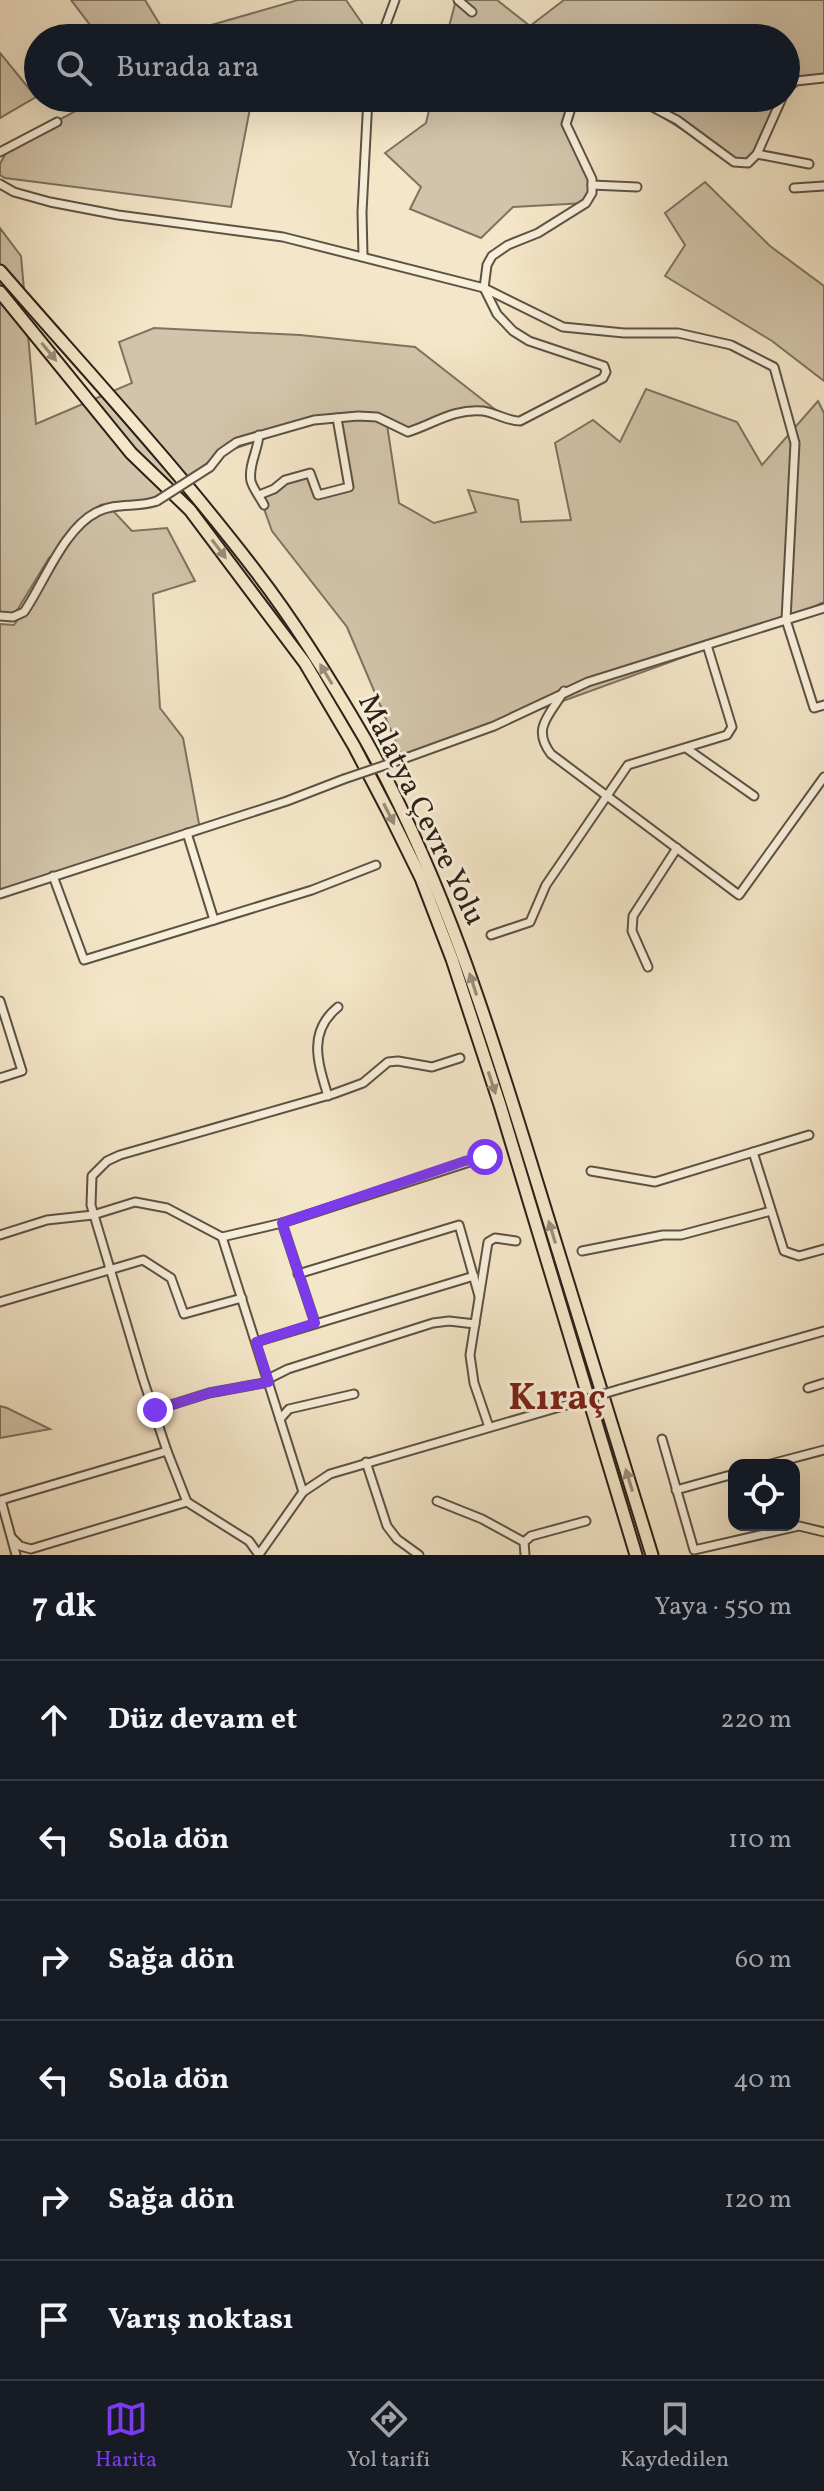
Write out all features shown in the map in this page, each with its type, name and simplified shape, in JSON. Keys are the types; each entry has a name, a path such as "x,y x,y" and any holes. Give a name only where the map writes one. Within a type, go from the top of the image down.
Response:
{"highway":[{"name":"Malatya Çevre Yolu","path":"0,271 197,498 258,574 316,658 366,741 434,877 461,947 512,1100 652,1555"},
{"name":"Malatya Çevre Yolu","path":"0,292 131,453 190,510 305,663 388,811 421,878 452,959 500,1105 636,1555"}],"street":[{"path":"386,24 395,0"},
{"path":"458,0 472,12"},
{"path":"800,81 824,78"},
{"path":"363,256 367,112"},
{"path":"0,616 13,617 24,612 72,534 85,520 110,507 157,501 210,467 221,453 237,442 314,420 337,418 377,417 408,432 461,412 491,412 520,421 603,378 606,372 604,366 529,341 513,331 497,314 484,288 487,265 492,256 508,245 538,233 586,203 592,193 592,179 566,124 570,112"},
{"path":"662,112 734,162 748,163 757,154 776,112"},
{"path":"0,152 57,122"},
{"path":"757,154 809,164"},
{"path":"0,184 14,192 50,202 118,215 283,237 484,288 563,327 624,333 678,333 731,345 774,367 795,443 786,620 814,708 824,705"},
{"path":"592,185 637,187"},
{"path":"794,188 824,186"},
{"path":"259,495 285,480 310,473 318,495 349,487 337,418"},
{"path":"259,435 250,477 264,505"},
{"path":"0,894 287,801 505,721 564,691 824,608"},
{"path":"491,935 530,922 546,885 606,795 633,762 727,735 732,727 707,645"},
{"path":"564,691 542,727 541,739 551,754 739,895 824,777"},
{"path":"686,748 754,796"},
{"path":"187,833 214,920"},
{"path":"648,967 632,931 633,916 677,848"},
{"path":"53,876 84,960 325,885 376,865"},
{"path":"0,1001 26,1074 0,1078"},
{"path":"328,1096 316,1049 328,1015 338,1007"},
{"path":"460,1058 432,1067 388,1062 363,1083 328,1096 142,1148 107,1161 92,1176 93,1215 167,1451 187,1502 249,1541 260,1554 303,1492 330,1474 824,1331"},
{"path":"591,1171 655,1182 809,1135"},
{"path":"753,1152 784,1251 799,1256 824,1249"},
{"path":"0,1235 47,1220 93,1215 126,1204 146,1203 167,1208 222,1237 282,1223 485,1157"},
{"path":"582,1251 663,1235 681,1235 771,1211"},
{"path":"282,1223 315,1323"},
{"path":"298,1274 459,1225 479,1296"},
{"path":"222,1237 303,1492"},
{"path":"489,1427 470,1364 479,1296 488,1242 495,1238 516,1241"},
{"path":"0,1302 143,1260 166,1273 174,1282 184,1314 242,1298"},
{"path":"256,1342 474,1276"},
{"path":"155,1410 209,1393 268,1380 288,1369 433,1323 475,1324"},
{"path":"808,1388 824,1383"},
{"path":"280,1419 289,1409 354,1394"},
{"path":"662,1439 694,1550 799,1526 824,1532"},
{"path":"790,1459 824,1450"},
{"path":"16,1555 1,1498 167,1451"},
{"path":"366,1462 387,1526 397,1539 419,1555"},
{"path":"676,1490 728,1476"},
{"path":"437,1501 482,1519 524,1542"},
{"path":"11,1537 20,1546 31,1549 187,1502"},
{"path":"524,1542 531,1536 586,1521"},
{"path":"524,1542 525,1555"}],"shaded area":[{"path":"71,0 145,0 160,24 89,24"},
{"path":"298,0 346,0 363,24 215,24"},
{"path":"456,0 497,0 527,24 450,24"},
{"path":"564,0 824,0 824,78 808,78 800,82 800,24 533,24"},
{"path":"0,53 24,82 24,104 0,118"},
{"path":"74,112 249,112 231,207 5,178 0,175 0,164 9,147"},
{"path":"429,112 570,112 567,114 592,185 586,203 513,207 481,238 410,209 421,187 385,153 426,123"},
{"path":"654,112 776,112 757,154 740,162"},
{"path":"705,182 770,246 824,286 824,381 772,341 665,276 685,245 665,213"},
{"path":"0,228 21,256 36,424 132,383 119,342 154,328 300,335 415,347 506,418 491,412 461,412 408,432 387,425 399,503 434,523 476,512 468,490 518,500 521,522 571,520 555,443 593,420 620,442 646,389 737,422 762,465 818,401 824,413 824,602 786,620 403,759 347,627 272,531 259,495 310,473 319,495 349,487 338,421 321,420 221,453 157,501 125,505 114,512 132,531 167,528 195,581 153,594 160,708 183,738 200,829 0,894 0,624 14,625 68,545 49,558 13,617 0,616"},
{"path":"0,1406 7,1408 50,1429 0,1438"}],"district":[{"name":"Kıraç","path":"557,1399"}],"route":[{"path":"155,1410 209,1393 269,1382 256,1342 315,1323 282,1223 485,1157"}]}
